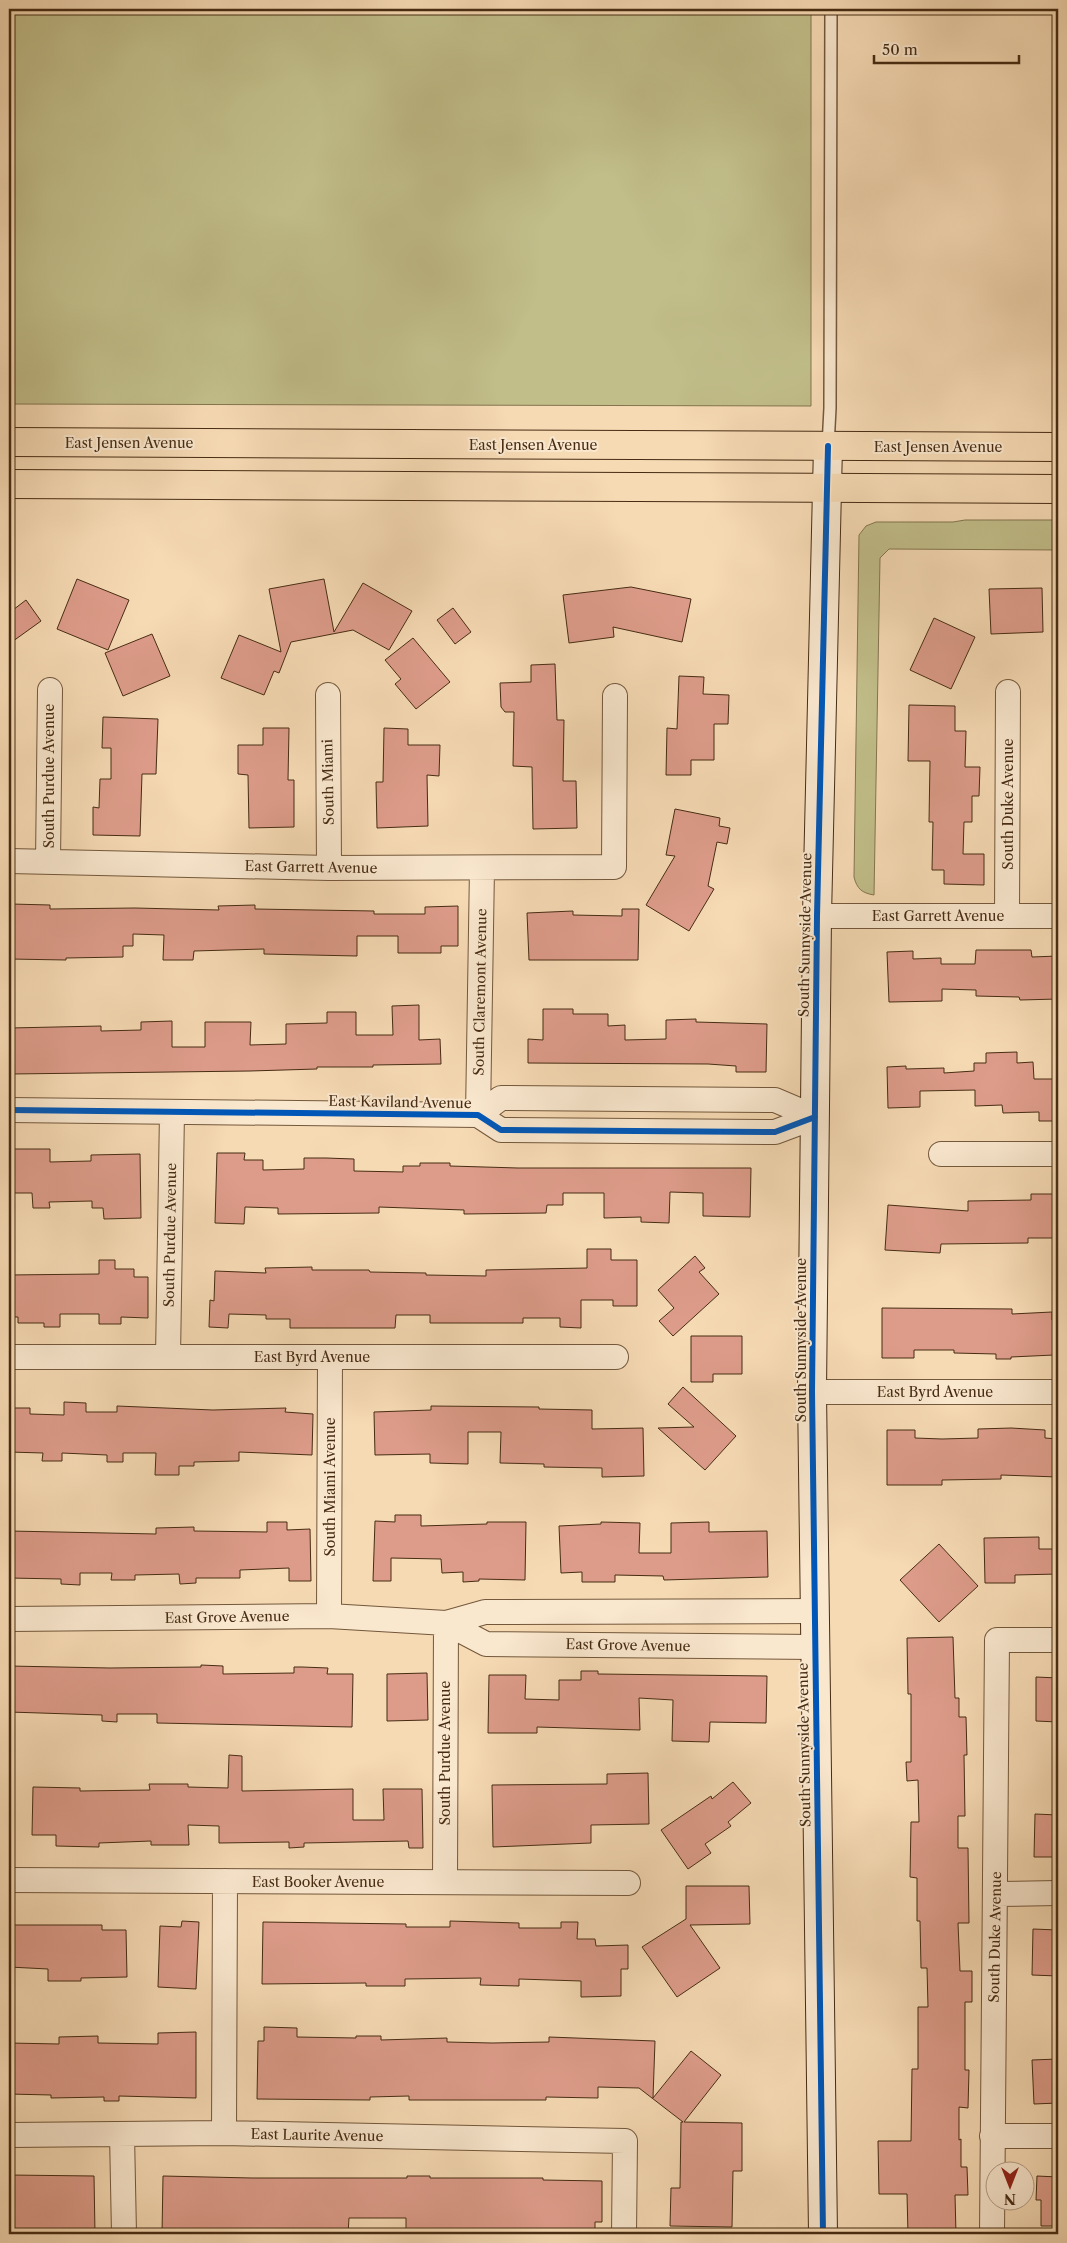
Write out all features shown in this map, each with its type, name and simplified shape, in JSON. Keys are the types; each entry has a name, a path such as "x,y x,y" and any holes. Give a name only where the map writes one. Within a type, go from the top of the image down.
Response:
{"main road":[{"name":"East Jensen Avenue","path":"9,442 1058,447"},
{"path":"9,484 1058,489"}],"street":[{"name":"South Sunnyside Avenue","path":"823,2234 812,1392 817,916 825,488 828,446"},
{"name":"South Purdue Avenue","path":"48,862 50,690"},
{"name":"South Duke Avenue","path":"1008,692 1008,916"},
{"name":"South Miami","path":"328,695 329,868"},
{"name":"East Garrett Avenue","path":"9,861 329,868 614,867 615,696"},
{"name":"South Claremont Avenue","path":"478,1115 482,868"},
{"name":"East Garrett Avenue","path":"817,916 1058,916"},
{"name":"East Kaviland Avenue","path":"478,1115 501,1098 570,1098 775,1100 815,1117"},
{"name":"East Kaviland Avenue","path":"9,1110 478,1115 501,1130 775,1132 815,1117"},
{"name":"South Purdue Avenue","path":"168,1357 172,1112"},
{"path":"941,1154 1058,1154"},
{"name":"East Byrd Avenue","path":"9,1357 616,1357"},
{"name":"South Miami Avenue","path":"330,1357 330,1616"},
{"name":"East Byrd Avenue","path":"812,1392 1058,1392"},
{"name":"East Grove Avenue","path":"9,1619 330,1616 446,1623 485,1612 815,1611"},
{"name":"South Purdue Avenue","path":"445,1882 446,1623"},
{"name":"East Grove Avenue","path":"446,1623 486,1644 815,1647"},
{"name":"South Duke Avenue","path":"992,2234 997,1640 1058,1640"},
{"name":"East Booker Avenue","path":"9,1880 628,1883"},
{"path":"224,2133 225,1881"},
{"path":"995,1894 1058,1893"},
{"name":"East Laurite Avenue","path":"9,2134 224,2133 625,2141 624,2234"},
{"path":"122,2134 124,2234"},
{"path":"992,2136 1058,2136"}],"lane":[{"path":"828,446 830,408 831,9"}],"shaded area":[{"path":"9,9 811,9 811,406 9,404"},
{"path":"965,520 1058,520 1058,550 889,549 880,558 874,895 863,892 858,887 854,877 859,535 866,526 876,522 953,522"}],"building":[{"path":"77,579 129,600 108,650 57,629"},
{"path":"324,579 334,632 363,583 412,611 389,650 353,630 291,642 279,673 274,671 264,695 221,678 239,635 281,652 269,589"},
{"path":"631,587 691,599 682,642 613,627 614,637 569,643 563,595"},
{"path":"1042,588 1043,632 991,634 989,589"},
{"path":"26,600 41,621 9,644 9,613"},
{"path":"453,608 471,632 455,644 437,620"},
{"path":"934,618 975,637 951,689 910,670"},
{"path":"152,634 170,676 123,696 105,653"},
{"path":"413,638 450,682 416,709 395,684 401,679 385,660"},
{"path":"555,664 557,720 564,720 563,781 576,781 577,828 533,829 532,767 513,766 514,712 505,712 501,707 500,683 531,682 531,665"},
{"path":"679,676 704,677 703,694 729,695 728,724 714,724 714,760 691,760 691,775 666,775 667,728 677,729"},
{"path":"909,705 955,706 955,731 966,731 965,767 980,767 979,796 972,796 972,822 964,822 963,854 984,854 984,885 944,884 944,870 932,870 933,822 929,822 930,761 908,761"},
{"path":"103,717 158,719 156,774 142,774 140,836 93,835 93,807 99,808 100,779 111,779 111,748 102,748"},
{"path":"263,728 289,728 288,780 294,780 294,827 249,828 248,775 238,774 238,745 263,745"},
{"path":"384,728 408,729 408,745 440,745 439,776 427,775 428,826 377,828 376,782 383,782"},
{"path":"675,809 720,818 719,826 730,828 727,844 717,842 708,886 714,889 689,931 646,905 675,856 666,855"},
{"path":"11,904 50,905 50,909 135,908 219,910 218,906 255,905 255,909 374,911 374,914 425,914 425,907 458,906 458,946 441,946 441,953 398,953 398,936 357,936 357,956 264,954 264,949 194,951 193,960 163,960 164,935 133,934 133,946 123,946 123,957 66,958 66,960 10,959"},
{"path":"622,909 639,909 638,960 529,960 527,913 573,911 573,915 622,916"},
{"path":"976,950 1031,950 1032,957 1058,956 1058,999 1020,1000 1019,997 976,996 976,990 942,989 942,1001 889,1002 887,952 913,951 913,959 941,958 941,964 975,964"},
{"path":"419,1005 419,1040 440,1039 441,1064 317,1067 317,1069 250,1071 11,1074 10,1028 101,1026 101,1031 141,1030 141,1022 172,1021 172,1047 205,1047 205,1022 251,1022 250,1045 286,1044 286,1024 327,1023 327,1012 356,1012 356,1035 393,1035 392,1006"},
{"path":"543,1009 573,1009 573,1014 608,1014 608,1026 625,1025 625,1040 666,1039 666,1020 696,1019 696,1022 767,1024 766,1072 736,1072 736,1066 708,1064 528,1063 528,1039 543,1040"},
{"path":"1017,1052 1017,1063 1033,1062 1034,1079 1058,1079 1058,1121 1039,1121 1039,1112 1003,1113 1002,1105 975,1106 975,1090 920,1091 920,1107 888,1108 887,1067 906,1066 906,1069 944,1068 944,1073 974,1071 974,1063 986,1063 986,1053"},
{"path":"9,1149 50,1149 50,1162 91,1161 91,1155 140,1154 141,1218 104,1219 103,1208 92,1208 92,1201 49,1202 50,1208 33,1208 32,1193 9,1193"},
{"path":"217,1153 245,1153 244,1160 263,1160 263,1170 304,1169 304,1158 354,1159 354,1171 403,1172 403,1166 420,1166 420,1163 450,1163 450,1166 518,1168 751,1168 750,1217 703,1216 703,1193 670,1192 669,1223 641,1222 641,1217 604,1218 604,1193 563,1193 563,1205 547,1205 546,1213 464,1214 464,1210 379,1207 379,1213 278,1214 278,1208 245,1207 244,1224 215,1223"},
{"path":"1031,1194 1058,1194 1058,1238 1028,1238 1028,1243 941,1244 940,1253 885,1250 888,1205 968,1211 968,1201 1031,1200"},
{"path":"587,1249 611,1249 611,1260 637,1260 637,1306 613,1306 613,1300 581,1300 581,1328 560,1327 560,1318 523,1318 523,1323 430,1323 430,1315 396,1315 395,1328 290,1328 290,1319 266,1319 266,1315 229,1314 228,1328 209,1327 210,1300 214,1301 215,1271 266,1273 265,1268 312,1267 312,1270 369,1270 370,1272 426,1273 426,1275 486,1276 486,1270 587,1268"},
{"path":"695,1256 705,1268 699,1272 719,1294 673,1336 659,1321 674,1308 658,1290"},
{"path":"99,1260 115,1260 115,1269 134,1269 134,1277 148,1277 148,1318 121,1317 121,1324 99,1324 99,1314 60,1314 60,1327 44,1327 44,1323 18,1323 18,1317 9,1317 9,1275 99,1274"},
{"path":"882,1308 1012,1309 1012,1314 1052,1312 1052,1320 1058,1320 1058,1346 1054,1346 1054,1355 1011,1357 1011,1359 996,1359 996,1354 954,1353 954,1350 914,1350 914,1358 882,1358"},
{"path":"691,1336 742,1336 742,1374 713,1374 713,1382 691,1382"},
{"path":"683,1387 736,1436 705,1470 658,1428 694,1427 668,1404"},
{"path":"64,1402 86,1403 86,1412 117,1412 117,1406 213,1410 286,1408 285,1412 313,1414 312,1455 239,1452 239,1461 194,1462 194,1466 179,1466 179,1475 155,1475 156,1453 123,1453 123,1462 107,1462 107,1455 62,1453 62,1461 42,1461 43,1453 9,1452 9,1408 30,1408 30,1414 64,1415"},
{"path":"431,1406 539,1407 539,1409 592,1410 592,1429 643,1428 644,1476 602,1477 602,1468 544,1467 544,1464 500,1463 501,1432 468,1432 468,1464 430,1463 430,1454 375,1455 374,1412 431,1410"},
{"path":"978,1429 1045,1430 1045,1438 1058,1439 1058,1477 1001,1475 1001,1479 942,1480 942,1485 887,1485 887,1430 915,1430 915,1438 942,1439 978,1438"},
{"path":"395,1515 421,1515 421,1526 526,1522 525,1580 479,1579 479,1581 463,1582 463,1572 442,1573 441,1559 391,1558 391,1581 373,1581 375,1521 395,1522"},
{"path":"267,1522 287,1522 287,1530 310,1529 311,1581 289,1581 289,1568 240,1570 240,1578 196,1578 196,1583 180,1584 179,1574 135,1575 135,1580 111,1580 112,1573 80,1573 80,1585 61,1584 61,1579 9,1578 9,1531 156,1534 156,1528 194,1527 194,1531 267,1532"},
{"path":"601,1522 640,1523 639,1553 671,1553 671,1523 709,1522 709,1532 767,1531 768,1577 664,1580 663,1576 615,1575 615,1582 582,1582 582,1572 561,1573 559,1526 601,1524"},
{"path":"1039,1537 1039,1549 1058,1549 1058,1574 1015,1575 1015,1583 985,1583 984,1538"},
{"path":"939,1544 978,1586 939,1622 900,1580"},
{"path":"953,1637 955,1698 959,1698 959,1717 966,1717 967,1755 964,1755 965,1816 958,1816 958,1848 968,1848 969,1923 958,1923 960,1971 972,1971 972,2002 965,2002 965,2070 969,2070 968,2108 959,2107 961,2167 967,2167 968,2195 955,2195 956,2234 908,2234 907,2194 879,2194 878,2141 911,2141 912,2069 918,2069 918,2007 928,2007 927,1968 921,1968 920,1921 917,1921 917,1878 910,1877 911,1822 919,1822 918,1780 907,1781 906,1762 911,1762 911,1694 908,1694 907,1638"},
{"path":"201,1665 223,1666 223,1674 294,1673 294,1667 302,1667 328,1668 327,1674 353,1674 352,1727 157,1723 157,1714 117,1714 117,1722 102,1721 102,1715 9,1712 9,1666 110,1668 201,1667"},
{"path":"581,1671 598,1671 598,1674 767,1676 766,1723 710,1722 709,1742 672,1741 673,1700 639,1698 640,1730 537,1727 537,1733 488,1733 489,1675 526,1675 525,1699 559,1700 559,1680 581,1680"},
{"path":"427,1673 428,1720 387,1721 387,1674"},
{"path":"1036,1677 1058,1678 1058,1722 1036,1721"},
{"path":"229,1755 242,1756 242,1791 353,1789 353,1820 384,1820 383,1789 422,1789 423,1848 409,1848 408,1841 304,1843 304,1847 289,1848 289,1842 219,1843 219,1826 188,1825 189,1845 151,1845 151,1841 99,1843 99,1847 56,1846 56,1835 32,1835 33,1787 80,1788 80,1791 150,1790 149,1784 188,1784 188,1787 228,1788"},
{"path":"648,1773 649,1824 591,1825 591,1843 493,1847 492,1785 607,1784 607,1774"},
{"path":"733,1782 751,1803 728,1822 731,1826 705,1844 711,1853 688,1869 661,1830 711,1796 712,1799"},
{"path":"1035,1814 1058,1815 1058,1857 1034,1857"},
{"path":"686,1886 749,1886 750,1924 690,1925 720,1968 677,1997 642,1947 686,1919"},
{"path":"182,1921 199,1922 196,1989 158,1987 160,1926 181,1927"},
{"path":"450,1921 519,1923 519,1928 561,1928 561,1922 578,1922 577,1939 595,1939 596,1946 628,1945 628,1969 621,1969 621,1996 581,1997 581,1981 519,1979 519,1986 480,1985 481,1978 405,1979 405,1986 366,1986 366,1983 262,1984 263,1922 406,1924 406,1927 450,1927"},
{"path":"9,1925 102,1925 102,1930 126,1930 127,1977 81,1978 81,1981 48,1981 48,1969 9,1967"},
{"path":"1033,1929 1058,1930 1058,1976 1032,1975"},
{"path":"264,2027 297,2028 297,2037 356,2038 356,2036 381,2036 381,2040 447,2038 447,2042 492,2043 549,2042 549,2037 655,2041 653,2098 691,2051 721,2075 684,2122 742,2123 742,2171 733,2171 732,2227 670,2226 671,2188 680,2188 681,2122 683,2122 639,2088 598,2087 598,2098 546,2097 546,2100 409,2100 409,2096 370,2097 370,2100 257,2099 258,2041 264,2041"},
{"path":"196,2032 196,2098 119,2096 119,2101 104,2101 104,2097 51,2098 51,2095 9,2094 9,2043 59,2044 59,2037 98,2036 98,2043 158,2044 158,2033"},
{"path":"1058,2059 1058,2103 1034,2104 1032,2060"},
{"path":"9,2175 94,2176 95,2234 9,2234"},
{"path":"163,2176 407,2178 407,2176 430,2176 430,2178 543,2178 543,2180 602,2181 602,2222 595,2222 595,2232 542,2231 542,2234 406,2234 406,2218 349,2218 348,2234 162,2234"},
{"path":"1037,2176 1058,2177 1058,2226 1041,2226 1041,2200 1036,2200"}],"cycle path":[{"path":"823,2234 812,1392 817,916 828,446"},
{"path":"9,1110 478,1115 501,1130 775,1132 815,1117"}]}
